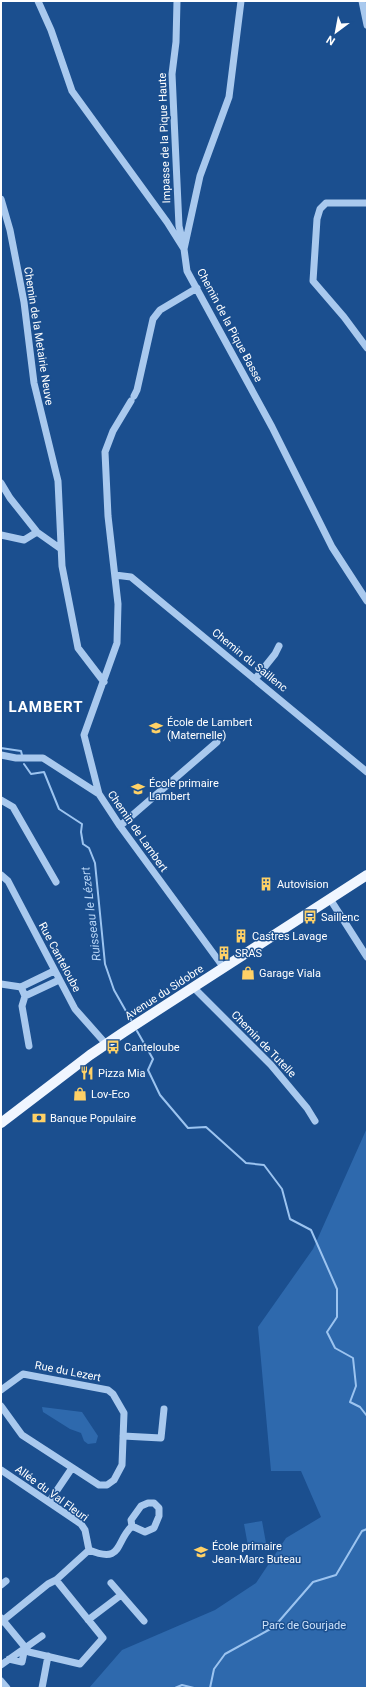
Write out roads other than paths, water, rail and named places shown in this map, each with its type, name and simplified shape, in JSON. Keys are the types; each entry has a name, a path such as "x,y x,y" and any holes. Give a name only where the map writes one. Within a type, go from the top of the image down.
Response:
{"main road":[{"name":"Avenue du Sidobre","path":"1,1123 106,1044 367,875"}],"street":[{"name":"Chemin de la Pique Basse","path":"38,1 51,30 72,91 167,222 184,249 187,271 272,427 332,547 367,600"},
{"name":"Impasse de la Pique Haute","path":"177,1 176,42 172,74 179,226 184,249"},
{"path":"184,249 200,176 229,97 241,1"},
{"path":"362,1 367,25"},
{"name":"Chemin de la Metairie Neuve","path":"1,199 10,230 24,302 34,383 58,481 61,549 78,648 104,682"},
{"path":"367,203 326,203 320,209 317,219 313,281 344,317 367,348"},
{"path":"99,794 84,735 117,643 118,604 108,516 105,452 113,431 138,390 153,319 160,310 196,288"},
{"path":"1,483 10,498 37,532 61,549"},
{"path":"1,536 24,540 37,532"},
{"name":"Chemin du Saillenc","path":"114,575 131,577 367,772"},
{"path":"255,679 275,654 279,646"},
{"path":"120,826 217,742"},
{"name":"Chemin de Lambert","path":"1,756 16,758 43,758 99,794 120,826 224,968"},
{"path":"1,800 13,807 56,882"},
{"name":"Rue Canteloube","path":"1,875 8,881 75,1010 106,1044"},
{"path":"330,899 366,953"},
{"path":"1,984 21,987 54,971"},
{"path":"25,996 59,980"},
{"path":"21,987 25,996 22,1006 29,1046"},
{"name":"Chemin de Tutelle","path":"192,987 271,1065 307,1108 314,1121"},
{"name":"Rue du Lezert","path":"1,1390 23,1374 108,1390 114,1394 124,1413 122,1465 114,1480 107,1485 99,1485 72,1468 22,1435 1,1406"},
{"path":"123,1436 161,1438 164,1409"},
{"path":"49,1502 72,1468"},
{"name":"Allée du Val Fleuri","path":"1,1470 83,1527 89,1550"},
{"path":"148,1502 154,1503 159,1508 159,1516 154,1528 150,1531 145,1532 132,1526 131,1520 141,1506 148,1502"},
{"path":"56,1580 103,1638 80,1664 29,1652 2,1620 48,1584 56,1580 89,1550 107,1555 114,1552 119,1548 127,1530 132,1526"},
{"path":"112,1583 118,1589 120,1595 128,1600 144,1621"},
{"path":"88,1620 120,1595"},
{"path":"1,1665 8,1659 22,1662 25,1647 42,1636"},
{"path":"42,1688 48,1656"},
{"path":"1,1681 7,1688"}],"waterway":[{"name":"Ruisseau le Lézert","path":"1,748 21,751 22,755"},
{"name":"Ruisseau le Lézert","path":"24,764 31,774 44,772 59,809 82,824 81,832 83,844 89,848 95,863 105,964 114,990 131,1020"},
{"name":"Ruisseau le Lézert","path":"137,1031 153,1059 148,1070 160,1095 188,1128 206,1127 246,1163 264,1165 282,1189 290,1219 311,1230 337,1289 337,1317 327,1332 335,1348 353,1358 356,1386 350,1402 360,1407 367,1416"},
{"path":"210,1688 214,1669 225,1654 274,1627 313,1582 336,1575 362,1531 367,1529"},
{"path":"175,1688 182,1685 194,1688"}],"place":[{"name":"École de Lambert (Maternelle)","path":"156,728"},
{"name":"École primaire Lambert","path":"138,789"},
{"name":"Autovision","path":"266,884"},
{"name":"Saillenc","path":"310,917"},
{"name":"Castres Lavage","path":"241,936"},
{"name":"SRAS","path":"224,953"},
{"name":"Garage Viala","path":"248,973"},
{"name":"Canteloube","path":"113,1047"},
{"name":"Pizza Mia","path":"87,1073"},
{"name":"Lov-Eco","path":"80,1094"},
{"name":"Banque Populaire","path":"39,1118"},
{"name":"École primaire Jean-Marc Buteau","path":"201,1552"}],"district":[{"name":"LAMBERT","path":"46,707"}],"park label":[{"name":"Parc de Gourjade","path":"304,1625"}]}
